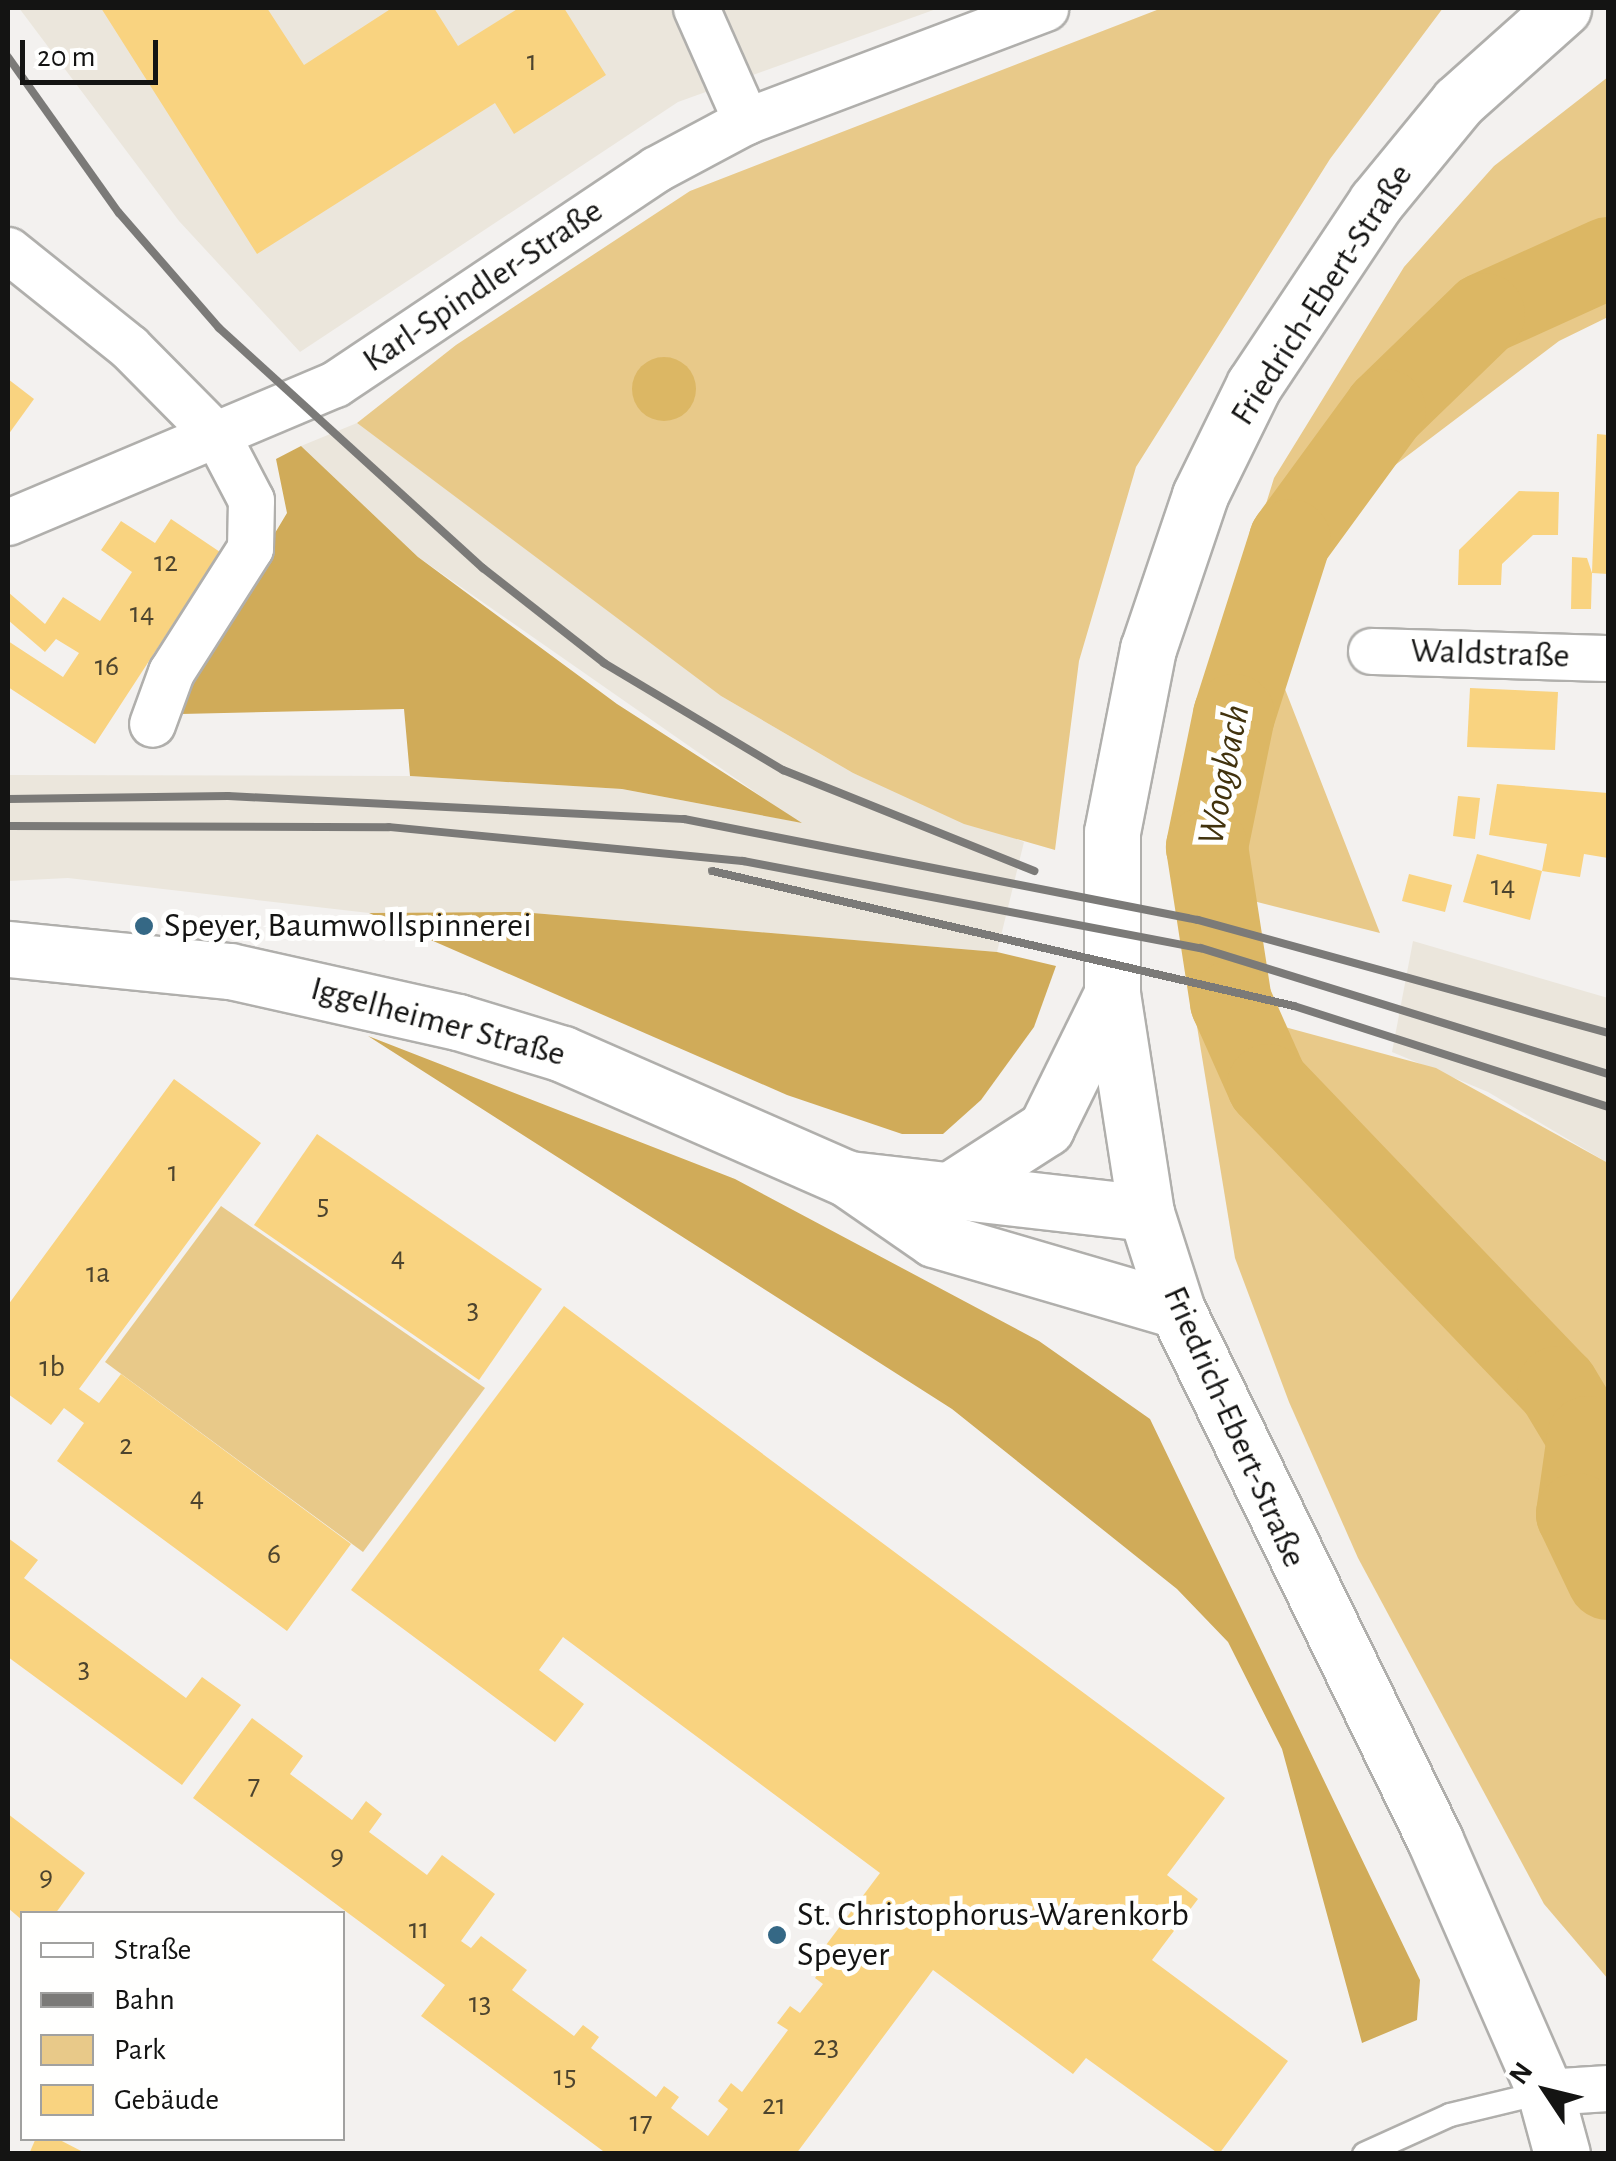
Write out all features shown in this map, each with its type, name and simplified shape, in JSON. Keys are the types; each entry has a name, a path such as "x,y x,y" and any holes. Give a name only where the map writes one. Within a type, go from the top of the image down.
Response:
{"main road":[{"name":"Friedrich-Ebert-Straße","path":"1562,2154 1545,2092 1435,1840 1177,1310 1146,1214 1112,994 1112,832 1148,649 1200,495 1254,386 1376,202 1458,102 1564,8"},
{"name":"Iggelheimer Straße","path":"8,948 230,971 458,1022 563,1054 846,1178 934,1239 1177,1310"},
{"path":"953,1188 1046,1128 1112,994"},
{"name":"Iggelheimer Straße","path":"846,1178 1146,1214"}],"street":[{"path":"696,8 746,121"},
{"name":"Karl-Spindler-Straße","path":"8,522 218,437 409,340 656,169 746,121 1045,8"},
{"path":"8,250 129,347 218,437 257,526 238,572 171,672 152,724"},
{"name":"Waldstraße","path":"1371,651 1608,658"},
{"path":"1545,2092 1608,2088"}],"lane":[{"path":"1364,2154 1450,2115 1545,2092"}],"shaded area":[{"path":"19,8 939,8 678,102 300,352 179,221"},
{"path":"664,357 687,366 696,389 687,412 664,421 641,412 632,389 641,366"},
{"path":"357,423 721,696 853,773 1024,842 997,952 521,912 369,913 68,878 8,881 8,775 410,776 622,789 798,822 418,557 301,446"},
{"path":"301,446 418,557 617,704 802,823 622,789 410,776 404,709 181,714 172,705 287,513 276,459"},
{"path":"521,912 997,952 1056,966 1034,1027 981,1100 943,1134 902,1134 787,1095 369,913"},
{"path":"1413,941 1608,998 1608,1163 1488,1092 1392,1052"},
{"path":"368,1036 735,1179 1039,1341 1150,1419 1420,1980 1417,2020 1362,2043 1282,1749 1228,1642 1177,1589 952,1409"}],"green space":[{"path":"1162,8 1443,8 1330,159 1136,467 1079,661 1055,850 964,824 853,773 721,696 357,423 456,345 690,191"},
{"path":"1608,77 1608,317 1559,341 1341,506 1296,574 1279,658 1283,684 1380,933 1174,881 1205,701 1274,478 1404,267 1494,166"},
{"path":"1193,1002 1436,1068 1608,1163 1608,1979 1544,1904 1358,1558 1289,1402 1235,1258"},
{"path":"221,1206 485,1388 363,1552 105,1362"}],"building":[{"path":"101,8 267,8 304,65 392,8 434,8 458,46 519,8 564,8 606,75 514,134 495,103 257,254"},
{"path":"8,379 34,399 8,435"},
{"path":"1597,434 1608,435 1608,574 1592,573"},
{"path":"1519,491 1559,492 1558,535 1533,535 1502,564 1501,585 1458,585 1459,550"},
{"path":"171,519 220,552 95,744 8,687 8,641 63,677 79,653 56,639 45,652 8,620 8,592 45,624 63,597 100,621 132,572 101,550 121,521 155,543"},
{"path":"1572,557 1587,558 1592,573 1591,609 1571,609"},
{"path":"1470,688 1558,692 1555,750 1467,747"},
{"path":"1497,784 1608,793 1608,858 1584,854 1580,877 1542,871 1547,844 1489,835"},
{"path":"1458,796 1480,798 1475,839 1453,836"},
{"path":"1477,854 1542,871 1530,920 1463,902"},
{"path":"1409,874 1452,885 1445,912 1402,901"},
{"path":"174,1079 261,1143 79,1389 99,1403 121,1374 351,1544 287,1631 57,1461 84,1423 64,1408 51,1425 8,1394 8,1305"},
{"path":"317,1134 542,1289 479,1380 254,1225"},
{"path":"564,1306 1225,1798 1167,1875 1198,1899 1152,1960 1288,2061 1219,2154 1086,2058 1073,2074 933,1970 796,2154 607,2154 421,2016 445,1985 193,1798 252,1718 303,1756 290,1774 352,1820 366,1801 382,1814 369,1832 427,1875 442,1855 495,1894 461,1941 471,1948 481,1936 527,1970 512,1990 574,2036 583,2025 599,2037 591,2048 656,2097 664,2086 679,2097 671,2108 708,2136 728,2109 718,2101 731,2083 742,2092 788,2030 777,2023 790,2006 800,2013 823,1984 815,1978 826,1963 817,1957 880,1873 563,1637 539,1670 584,1704 555,1742 351,1590"},
{"path":"8,1538 38,1560 24,1578 186,1698 202,1677 241,1705 182,1785 8,1657"},
{"path":"8,1814 85,1873 57,1911 20,1911 20,1918 8,1908"},
{"path":"35,2141 62,2141 87,2154 29,2154"}],"waterway":[{"name":"Woogbach","path":"1608,258 1484,314 1385,410 1290,540 1234,715 1207,847 1231,1002 1268,1085 1558,1387 1588,1437 1577,1514 1608,1579"}],"railway":[{"path":"8,57 119,213 219,328 483,568 604,663 783,770 1034,871"},
{"path":"8,799 228,796 684,819 1198,920 1608,1033"},
{"path":"8,826 389,827 743,861 1201,948 1608,1074"},
{"path":"712,871 1294,1006 1608,1107"}],"place":[{"name":"Speyer, Baumwollspinnerei","path":"144,926"},
{"name":"St. Christophorus-Warenkorb Speyer","path":"777,1935"}]}
